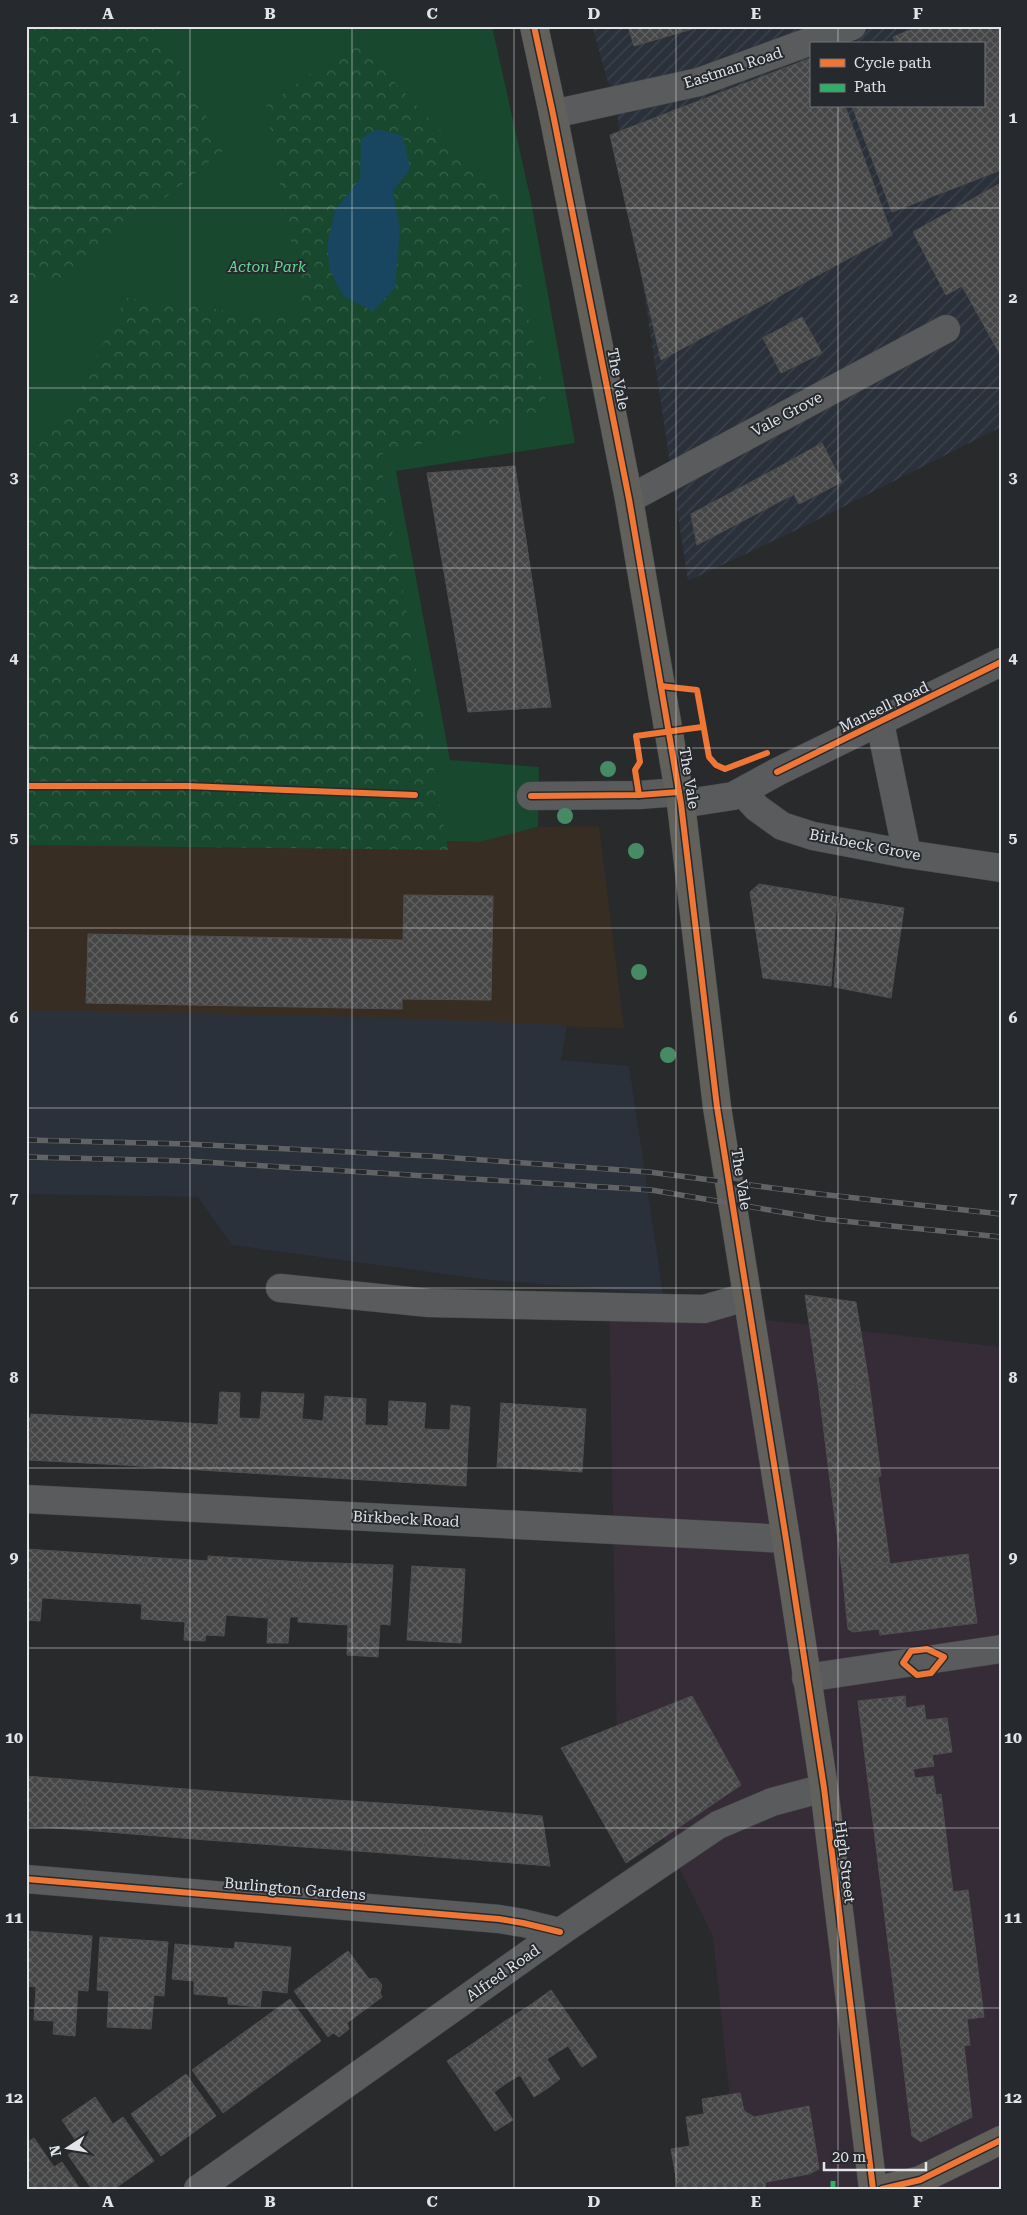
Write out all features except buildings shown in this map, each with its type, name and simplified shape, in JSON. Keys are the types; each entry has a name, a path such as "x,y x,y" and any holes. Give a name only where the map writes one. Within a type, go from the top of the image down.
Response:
{"main road":[{"name":"The Vale","path":"534,26 628,499 680,798 717,1106 786,1539"},
{"name":"High Street","path":"786,1539 824,1788 873,2189"},
{"path":"882,2189 920,2180 1001,2140"}],"street":[{"name":"Eastman Road","path":"553,114 699,82 824,32 852,26"},
{"name":"Vale Grove","path":"628,499 946,329"},
{"name":"Mansell Road","path":"531,796 639,795 722,799 742,792 777,772 1001,662"},
{"path":"880,723 907,854"},
{"name":"Birkbeck Grove","path":"742,792 757,808 782,826 813,836 907,854 1001,868"},
{"path":"280,1288 429,1303 704,1309 746,1297"},
{"name":"Birkbeck Road","path":"26,1499 786,1539"},
{"path":"806,1678 1001,1649"},
{"name":"Alfred Road","path":"198,2189 560,1932 718,1825 772,1802 824,1788"},
{"name":"Burlington Gardens","path":"26,1879 500,1919 560,1932"}],"shaded area":[{"path":"592,26 1001,26 1001,427 803,527 688,581 617,114"},
{"path":"599,826 624,1028 26,1012 26,830 480,842 538,827"},
{"path":"26,1011 366,1017 567,1025 561,1060 629,1066 663,1294 481,1279 232,1245 198,1197 26,1194"},
{"path":"609,1302 1001,1347 1001,2189 739,2189 713,1936 617,1743"}],"green space":[{"name":"Acton Park","path":"26,26 492,26 531,201 575,443 396,471 450,760 539,767 538,827 480,842 26,830"},
{"path":"26,26 154,26 225,149 64,280 26,278"},
{"name":"Acton Park","path":"355,41 502,195 548,411 379,455 448,850 26,845 26,440 63,424 126,298 261,315 305,318 266,106"}],"water":[{"path":"378,129 403,136 410,169 393,191 400,230 395,288 373,311 343,296 330,270 327,245 335,210 360,179 361,138"}],"railway":[{"path":"26,1140 187,1144 429,1156 649,1172 819,1194 1001,1214"},
{"path":"26,1157 187,1161 651,1190 823,1219 1001,1237"}],"marked path":[{"path":"833,2181 833,2189"}],"cycle path":[{"path":"534,26 629,499 681,804 717,1107 824,1788 873,2189"},
{"path":"777,772 1001,662"},
{"path":"661,686 697,690 709,757 716,765 725,769 767,753"},
{"path":"639,795 635,770 640,762 636,736 702,727"},
{"path":"26,786 187,786 415,795"},
{"path":"531,796 639,795 679,792"},
{"path":"927,1649 944,1657 931,1673 917,1675 903,1663 911,1651 927,1649"},
{"path":"26,1879 499,1919 560,1932"},
{"path":"882,2189 920,2180 1001,2140"}]}
